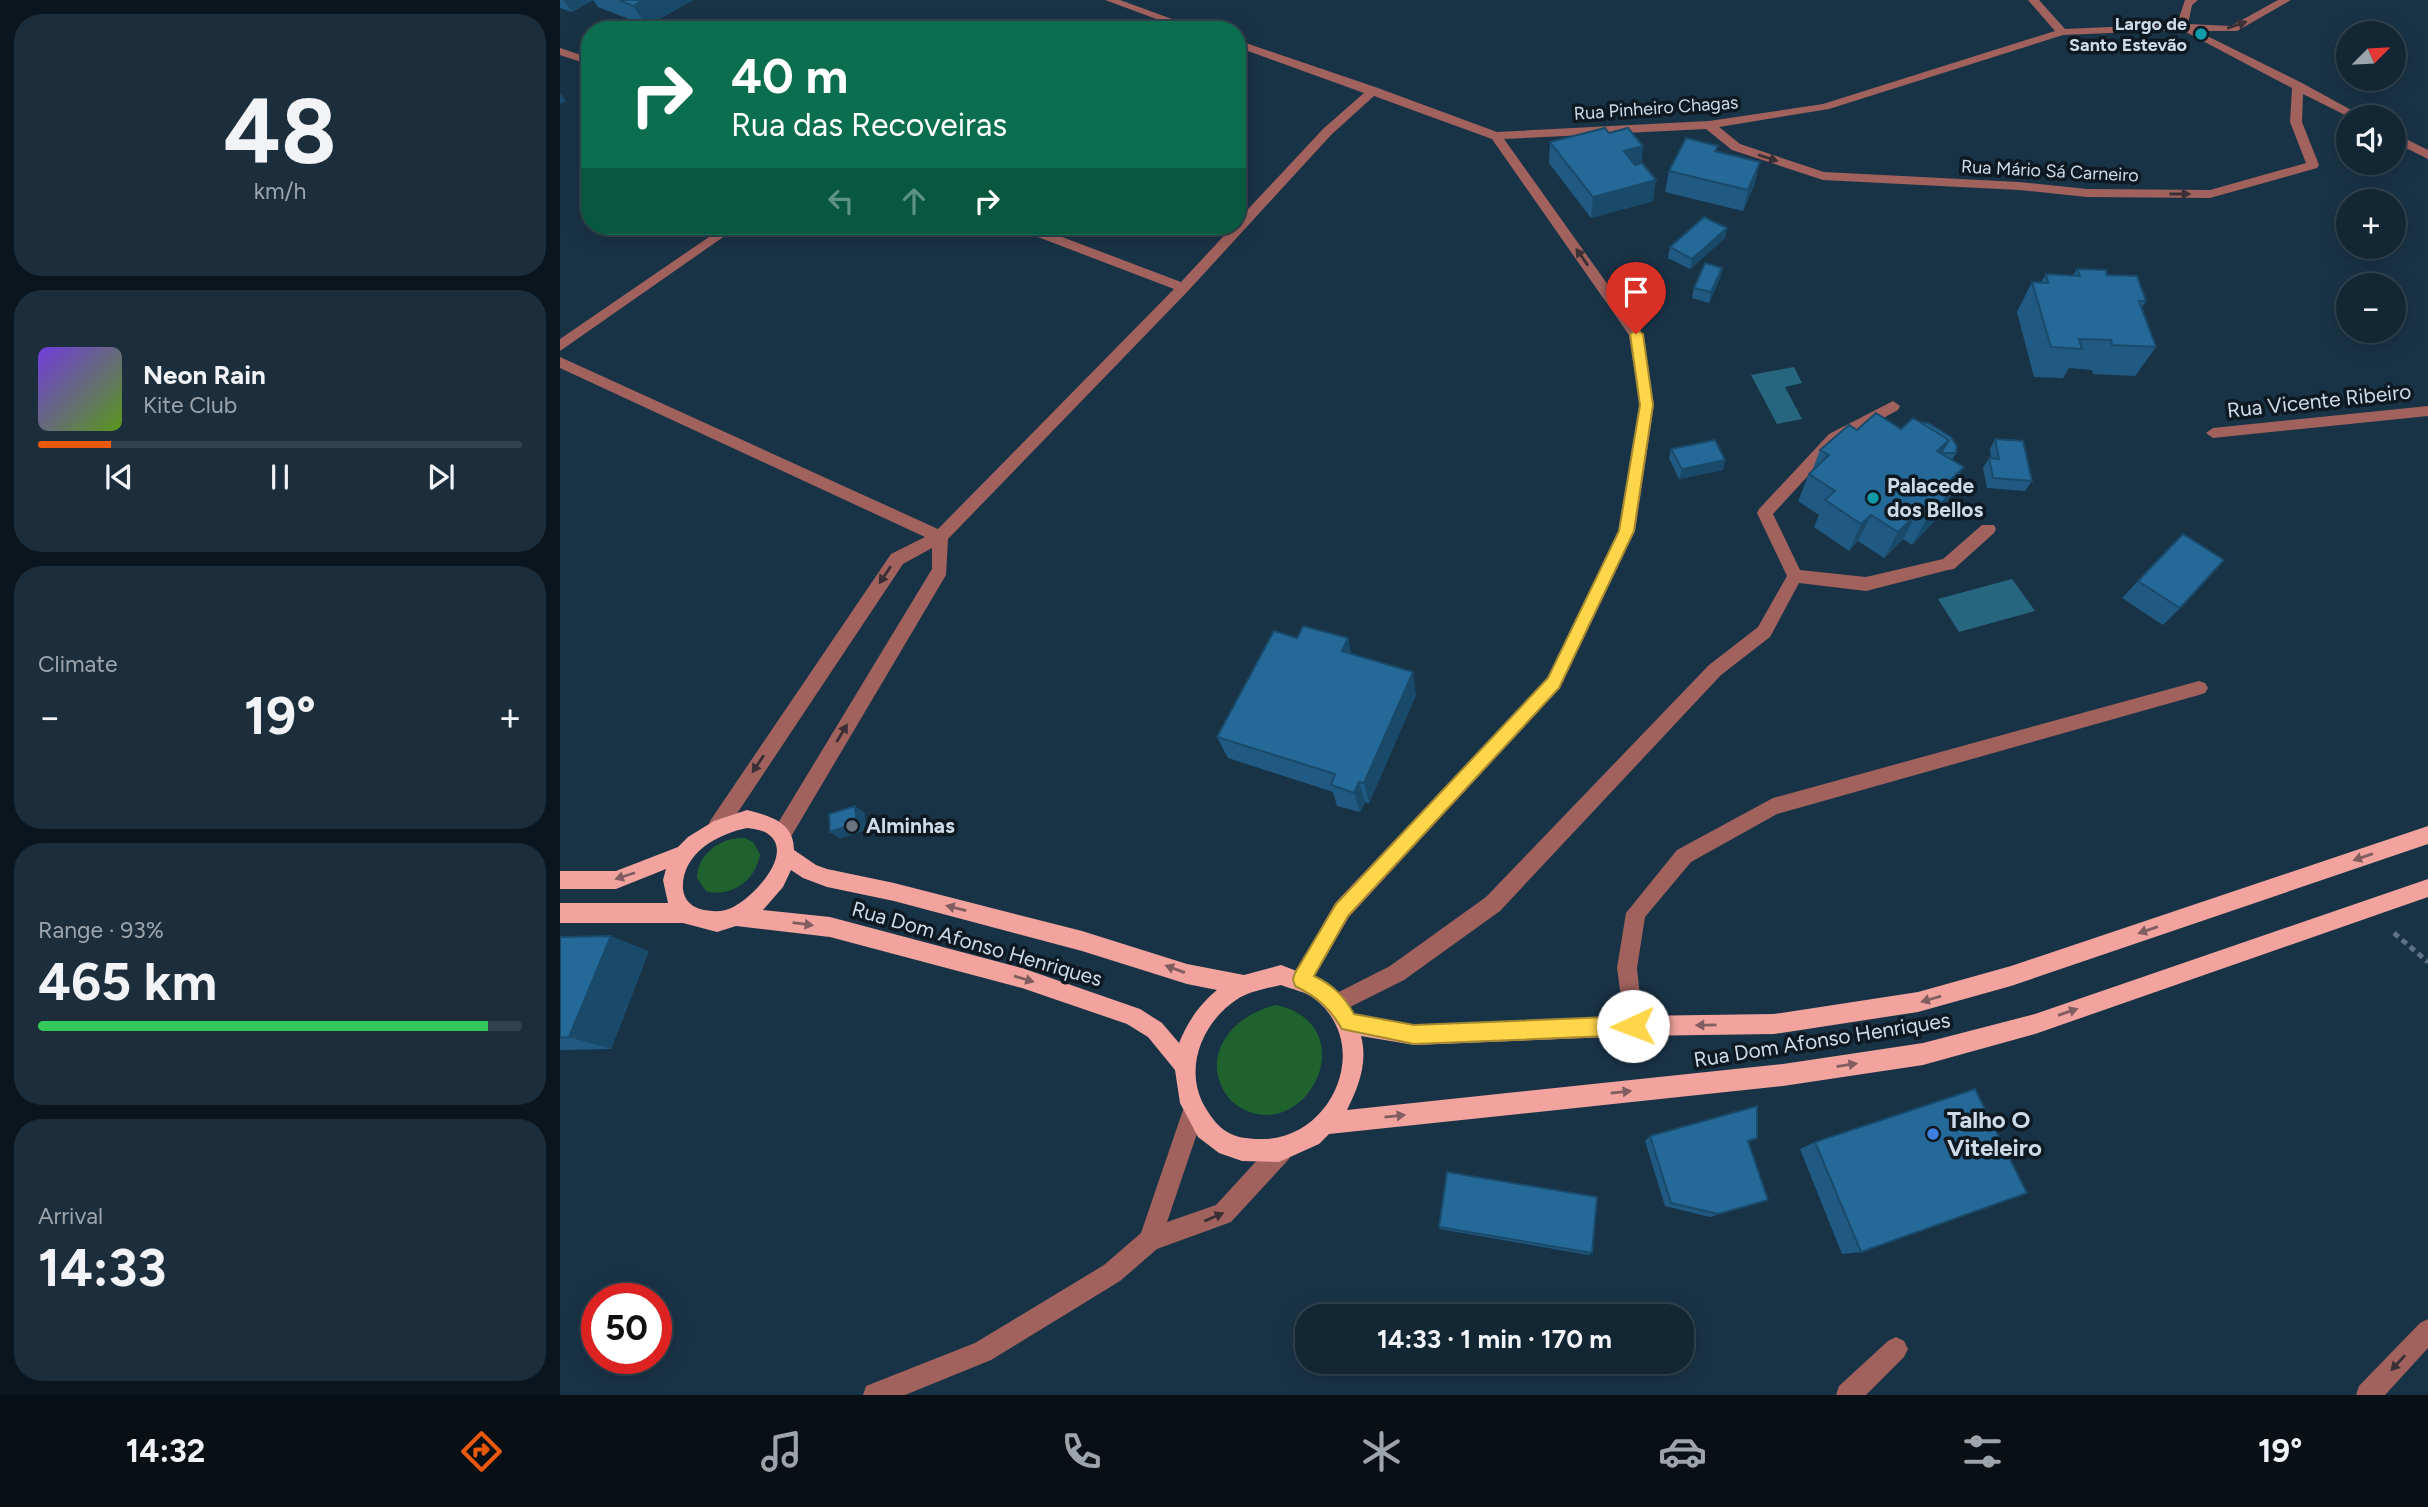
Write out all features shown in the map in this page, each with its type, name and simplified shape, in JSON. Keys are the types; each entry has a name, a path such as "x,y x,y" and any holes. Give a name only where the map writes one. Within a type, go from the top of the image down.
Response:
{"main road":[{"path":"685,913 676,901 672,887 676,870 685,853 699,838 717,827 732,821 762,820 773,825 782,834 787,856"},
{"name":"Rua Dom Afonso Henriques","path":"1349,1023 1414,1035 1633,1026 1774,1024 1918,1002 2011,976 2428,835"},
{"path":"560,880 616,880 685,853"},
{"name":"Rua Dom Afonso Henriques","path":"736,916 755,905 771,890 782,873 787,856 810,872 827,878 894,892 1082,941 1187,974 1241,984"},
{"name":"Rua Dom Afonso Henriques","path":"1327,1123 1783,1075 1923,1054 2035,1024 2428,888"},
{"name":"Rua Dom Afonso Henriques","path":"560,913 685,913 699,920 736,916 830,927 1023,978 1133,1016 1155,1030 1184,1065"},
{"name":"Rua Dom Afonso Henriques","path":"1281,975 1302,979 1321,989 1338,1003 1349,1023 1354,1048 1353,1074 1343,1100 1327,1123 1305,1140 1281,1151 1255,1153 1230,1147 1209,1133 1193,1113 1186,1089 1184,1065 1190,1040 1203,1017 1221,997 1241,984 1261,977 1281,975"}],"street":[{"path":"1110,0 1171,21"},
{"path":"2033,0 2062,32"},
{"path":"2182,27 2187,3 2193,0"},
{"path":"2182,27 2233,29 2286,0"},
{"path":"2182,27 2336,105"},
{"name":"Rua Pinheiro Chagas","path":"1246,46 1496,136 1709,125 1825,107 2062,32 2182,27"},
{"path":"560,51 581,59"},
{"name":"Rua Mário Sá Carneiro","path":"1709,125 1736,147 1823,176 2019,186 2087,193 2210,194 2314,165 2296,122 2298,85"},
{"path":"1246,220 1328,132 1374,90"},
{"path":"1302,979 1342,910 1554,683 1627,531 1647,405 1636,334 1496,136"},
{"path":"2406,143 2428,155"},
{"path":"560,346 720,235"},
{"path":"1045,235 1183,288"},
{"path":"717,827 897,559 940,537 1232,235"},
{"path":"560,362 940,537"},
{"path":"1795,576 1765,513 1834,438 1893,406"},
{"name":"Rua Vicente Ribeiro","path":"2213,433 2428,411"},
{"path":"1795,576 1866,584 1948,564 1988,529"},
{"path":"782,834 940,570 940,537"},
{"path":"1338,1003 1397,973 1493,904 1715,670 1764,632 1795,576"},
{"path":"1633,1026 1627,968 1636,913 1684,856 1773,807 2199,688"},
{"path":"1150,1240 1193,1113"},
{"path":"875,1395 983,1352 1112,1273 1150,1240 1223,1214 1281,1151"},
{"path":"2368,1395 2428,1331"},
{"path":"1848,1395 1896,1349"}],"path":[{"path":"2394,933 2428,962"}],"green space":[{"path":"745,838 753,842 760,854 754,872 733,889 725,892 706,891 697,878 698,869 706,854 728,840"},
{"path":"1276,1005 1302,1016 1317,1032 1322,1052 1319,1072 1310,1091 1295,1106 1275,1114 1253,1113 1236,1105 1224,1091 1218,1076 1217,1061 1220,1048 1237,1025 1262,1009"}],"water":[{"path":"1794,367 1802,383 1785,387 1802,419 1777,424 1751,375"},
{"path":"2012,579 2035,611 1959,632 1938,599"}],"building":[{"path":"619,0 643,0 633,6"},
{"path":"1605,128 1609,133 1628,128 1643,146 1624,151 1635,165 1642,163 1656,180 1593,197 1550,142"},
{"path":"1686,138 1718,146 1715,151 1760,162 1748,190 1669,171"},
{"path":"1704,217 1727,228 1692,259 1670,247"},
{"path":"1705,263 1722,268 1711,292 1694,288"},
{"path":"2077,269 2106,270 2107,275 2137,276 2146,301 2139,301 2156,347 2112,345 2111,340 2079,339 2082,349 2051,347 2032,282 2048,283 2046,274 2080,276"},
{"name":"Palacede dos Bellos","path":"1876,413 1901,429 1913,418 1943,436 1949,440 1937,451 1964,467 1945,485 1954,490 1927,518 1918,512 1898,532 1871,515 1861,524 1825,500 1835,491 1809,474 1829,455 1820,450 1849,425 1857,430"},
{"path":"1920,422 1928,423 1951,437 1957,446 1956,453 1941,453 1949,440"},
{"path":"1995,439 2023,441 2032,481 1993,478 1989,458 1999,459"},
{"path":"1715,440 1725,460 1682,469 1671,449"},
{"path":"2183,534 2224,560 2180,608 2138,581"},
{"path":"1303,626 1348,638 1342,651 1413,672 1364,783 1359,782 1354,793 1331,785 1335,774 1217,737 1274,631 1297,638"},
{"path":"855,806 857,823 830,832 829,814"},
{"path":"611,936 569,1037 560,1038 560,937"},
{"path":"1975,1089 2027,1193 1861,1252 1815,1142"},
{"path":"1757,1106 1757,1138 1748,1141 1768,1200 1718,1214 1671,1203 1650,1136"},
{"path":"1447,1172 1597,1197 1592,1253 1439,1227"}],"place":[{"name":"Largo de Santo Estevão","path":"2201,34"},
{"name":"Palacede dos Bellos","path":"1873,498"},
{"name":"Alminhas","path":"852,826"},
{"name":"Talho O Viteleiro","path":"1933,1134"}],"route":[{"path":"1633,1026 1414,1035 1349,1023 1338,1003 1321,989 1302,979 1342,910 1554,683 1627,531 1647,405 1636,334"}]}
